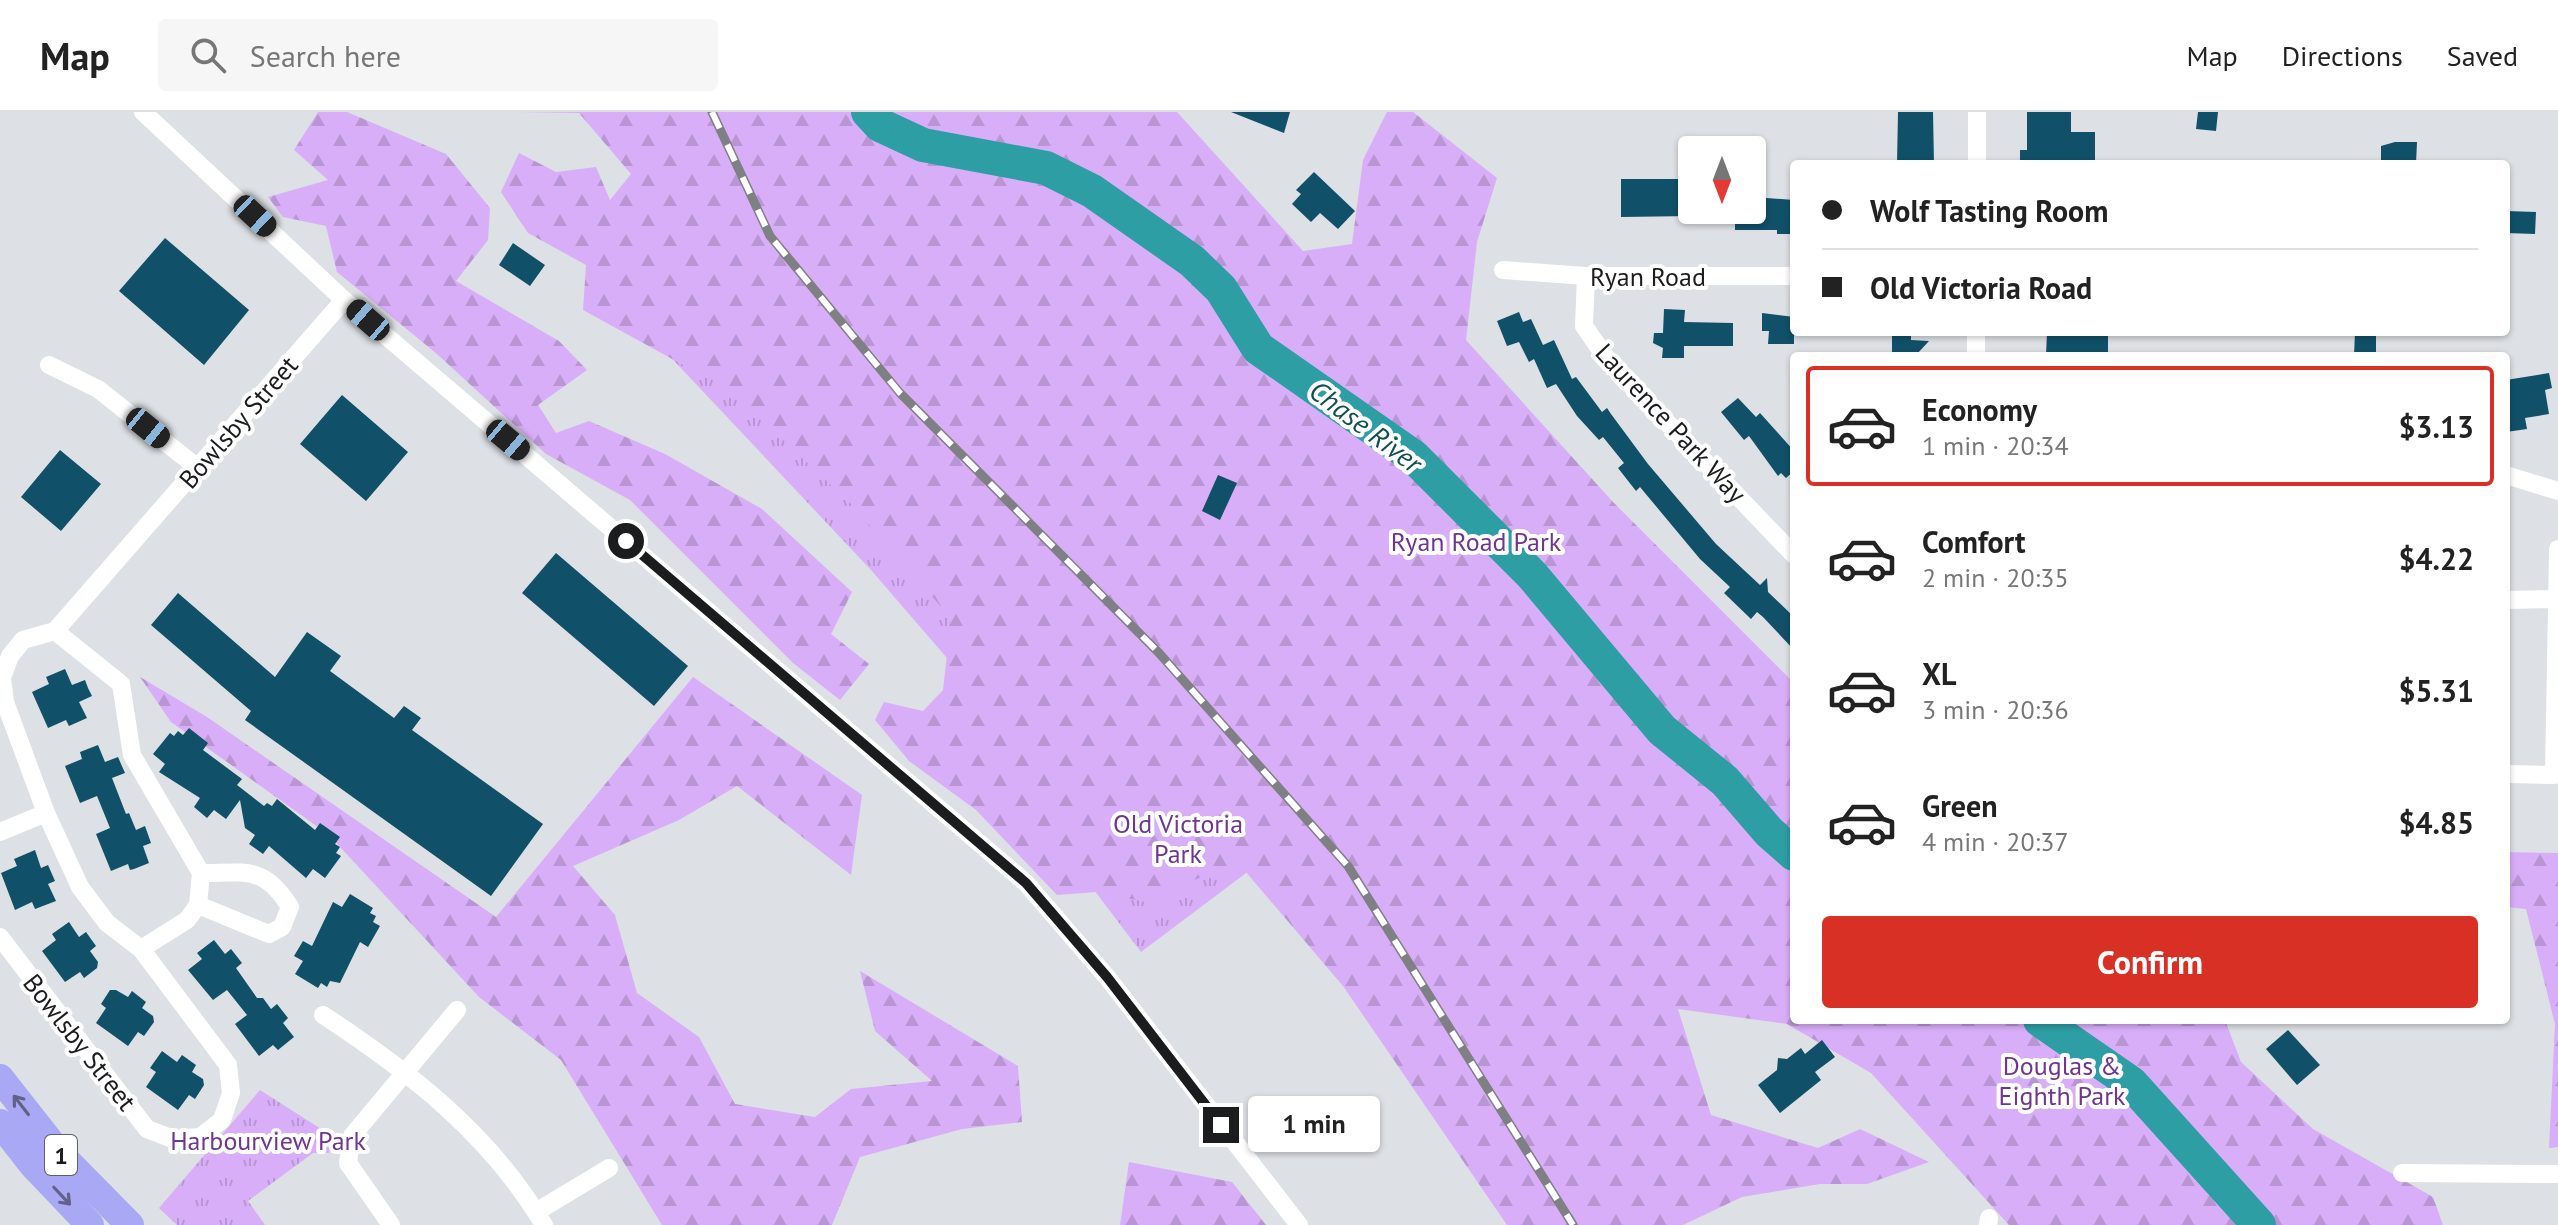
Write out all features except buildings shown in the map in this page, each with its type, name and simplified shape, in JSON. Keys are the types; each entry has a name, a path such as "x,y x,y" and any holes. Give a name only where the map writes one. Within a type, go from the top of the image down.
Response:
{"highway":[{"name":"1","path":"0,1078 59,1153 130,1225"},
{"name":"1","path":"0,1123 32,1164 90,1225"}],"street":[{"path":"143,112 344,300 1026,883 1107,977 1299,1225"},
{"path":"1977,112 1977,160"},
{"name":"Ryan Road","path":"1503,270 1586,276 1790,276"},
{"name":"Laurence Park Way","path":"1586,276 1584,326 1609,362 1790,551"},
{"name":"Bowlsby Street","path":"0,937 147,1129 173,1139 200,1137 222,1120 231,1093 228,1065 141,949 107,923 80,887 46,813 5,702 2,678 10,656 23,640 55,631 344,300"},
{"path":"49,365 98,389 198,468"},
{"path":"2510,476 2558,491"},
{"path":"2510,774 2554,775 2558,549"},
{"path":"2510,600 2557,599"},
{"path":"55,631 121,684 132,755 201,873 198,905 187,920 141,949"},
{"path":"0,832 46,813"},
{"path":"198,905 269,934 282,927 290,907 275,883 249,873 201,873"},
{"path":"391,1225 353,1175 347,1152 352,1136 457,1010"},
{"path":"323,1015 405,1072 463,1120 540,1219 609,1168"},
{"path":"2402,1173 2558,1174"}],"green space":[{"path":"318,112 347,112 446,154 490,208 488,240 456,281 559,341 587,370 538,405 556,433 589,421 665,454 762,509 852,592 831,634 869,664 840,700 793,663 630,500 546,454 437,354 337,272 326,226 283,217 268,197 328,180 294,150"},
{"path":"520,112 1177,112 1303,251 1352,244 1363,160 1387,112 1413,112 1497,178 1477,242 1466,340 1613,502 1790,679 1790,1024 2227,1024 2241,1062 2313,1129 2433,1197 2443,1225 2009,1225 1871,1073 1787,1024 1678,1009 1711,1115 1818,1148 1860,1129 1929,1162 1867,1184 1820,1184 1742,1197 1683,1225 1507,1225 1343,986 1245,871 1210,873 1146,902 1096,892 1057,895 976,810 909,761 875,720 884,702 923,711 943,690 951,618 850,503 709,370 694,371 583,310 586,265 528,233 501,192 519,153 556,172 596,167 610,200 631,174 579,113"},
{"name":"Old Victoria Park","path":"613,296 757,297 1278,849 1141,952 1063,849 1111,848 871,570"},
{"path":"140,677 207,717 496,917 693,677 862,795 851,875 737,786 679,820 573,866 615,915 637,993 699,1037 735,1104 815,1117 851,1089 932,1081 875,1031 860,971 1018,1066 1022,1122 962,1129 860,1157 832,1225 662,1225 561,1060 479,997 329,835 171,722"},
{"path":"2510,852 2558,853 2558,1147 2549,1148 2555,1024 2526,909 2510,907"},
{"name":"Harbourview Park","path":"260,1090 332,1136 329,1153 313,1153 248,1201 265,1225 177,1225 159,1208"},
{"path":"1129,1162 1232,1182 1266,1225 1120,1225"}],"waterway":[{"name":"Chase River","path":"868,112 880,125 923,145 1046,168 1092,191 1192,261 1221,289 1258,348 1414,457 1532,575 1662,730 1725,781 1769,832 1790,850"},
{"name":"Chase River","path":"2046,1024 2131,1083 2259,1225"}],"railway":[{"path":"712,112 770,236 900,393 1159,653 1348,866 1573,1225"}],"route":[{"path":"626,541 1026,883 1107,977 1221,1125"}],"park label":[{"name":"Ryan Road Park","path":"1476,541"},
{"name":"Douglas & Eighth Park","path":"2062,1080"}]}
